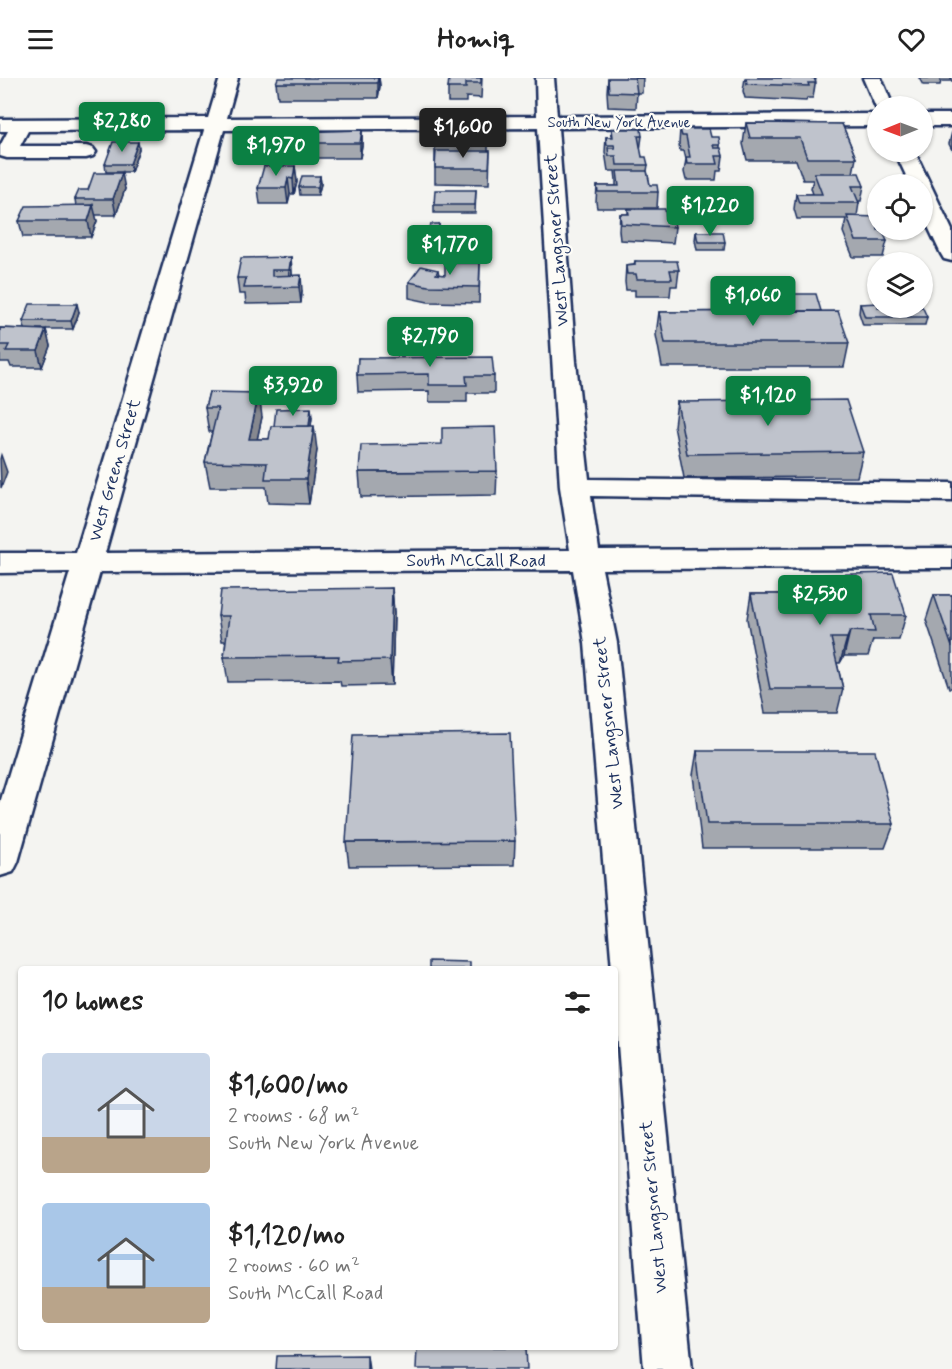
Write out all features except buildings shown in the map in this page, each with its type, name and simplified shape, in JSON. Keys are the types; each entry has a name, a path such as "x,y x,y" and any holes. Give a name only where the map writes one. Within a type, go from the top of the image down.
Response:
{"street":[{"name":"West Green Street","path":"0,862 229,78"},
{"name":"West Langsner Street","path":"545,78 574,487 584,559 601,643 668,1369"},
{"path":"872,78 880,96"},
{"name":"South New York Avenue","path":"0,125 867,120"},
{"path":"933,120 952,120"},
{"path":"3,152 21,125"},
{"path":"3,152 86,152"},
{"path":"933,213 952,254"},
{"path":"574,487 952,492"},
{"name":"South McCall Road","path":"0,562 952,558"}]}
